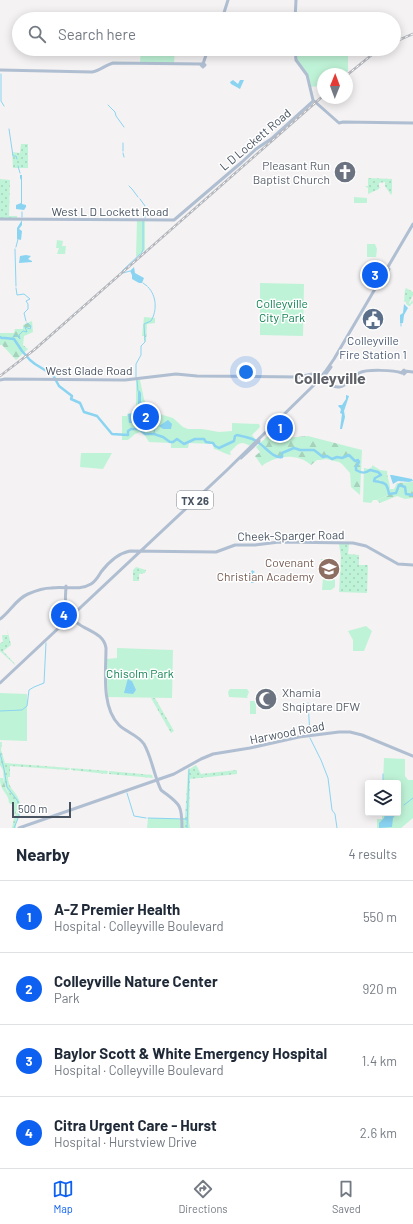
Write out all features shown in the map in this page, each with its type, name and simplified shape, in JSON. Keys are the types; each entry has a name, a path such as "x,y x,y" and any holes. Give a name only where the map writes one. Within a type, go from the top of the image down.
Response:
{"main road":[{"path":"224,12 228,0"},
{"path":"295,12 296,0"},
{"path":"0,71 92,72 100,70 113,63 202,64 205,56"},
{"path":"296,56 296,60 307,75 313,101 339,123 413,123"},
{"name":"L D Lockett Road","path":"208,191 255,149 271,139 313,101"},
{"name":"West L D Lockett Road","path":"0,219 173,220 179,217 208,191"},
{"name":"TX 26","path":"0,683 70,615 126,566 238,458 253,446 322,378 413,226"},
{"path":"259,376 262,375 262,372"},
{"name":"West Glade Road","path":"0,380 125,380 179,374 191,376 302,377 314,374 332,386 338,387 345,385 358,374 364,372 411,372"},
{"name":"Cheek-Sparger Road","path":"66,586 88,586 105,564 120,553 130,549 141,551 216,552 235,545 255,545 279,542 353,543 366,546 398,564 413,565"},
{"path":"0,618 24,594 49,587 66,586 66,607 70,615 82,627 95,632 104,640 106,648 107,696 109,710 118,724 142,742 161,790 174,799 178,804 181,811 182,828"},
{"path":"20,599 49,587"},
{"path":"0,618 9,612 24,594"},
{"name":"Harwood Road","path":"157,781 180,771 202,758 218,753 252,748 299,736 339,732 360,734 413,757"},
{"path":"19,828 157,781"},
{"path":"24,828 157,781"}],"green space":[{"path":"140,56 175,56 174,64 140,63"},
{"path":"296,56 348,56 348,68 317,68 317,86 310,87 308,77 297,60"},
{"path":"21,144 28,144 28,168 13,168 12,152 20,153"},
{"path":"368,178 392,179 391,195 385,186 385,182 379,183 379,187 381,188 368,194 368,188 365,186 368,186"},
{"path":"0,179 10,180 9,216 17,216 17,218 0,218"},
{"path":"354,197 367,198 367,203 354,203"},
{"path":"137,220 145,220 145,250 136,257"},
{"path":"57,240 63,241 62,246 66,246 65,254 57,254 59,248 56,248"},
{"path":"367,244 375,244 377,249 376,257 367,257"},
{"name":"Colleyville City Park","path":"260,283 304,284 303,336 260,335"},
{"path":"406,288 413,292 409,303 410,304 412,300 413,303 409,306 406,304 407,301 404,302"},
{"path":"144,317 155,318 155,323 147,324 146,342 144,340 144,336 142,336"},
{"path":"32,321 33,332 24,336 23,345 28,349 16,360 2,345 0,345 0,333 14,333 15,329 23,329 23,325"},
{"path":"136,380 140,380 144,399 147,406 153,412 173,418 183,427 188,429 202,429 219,432 232,431 232,423 259,424 260,427 252,435 256,440 250,446 244,443 239,444 230,452 231,455 214,449 213,444 189,443 188,448 171,448 171,443 149,442 144,434 140,432 128,440 122,440 122,416 127,416 127,414 136,412"},
{"path":"271,433 285,438 308,436 362,450 360,495 351,487 350,473 339,462 326,459 317,460 311,465 305,461 293,457 286,457 268,462 262,466 255,456 260,452 256,447"},
{"path":"81,453 112,453 103,469 80,467"},
{"path":"372,465 380,470 387,471 390,489 394,489 397,483 413,482 413,498 405,499 397,496 380,503 377,500 391,494 389,488 369,469"},
{"path":"364,468 369,469 387,487 391,494 377,500 373,500 371,503 363,502"},
{"path":"339,544 349,544 348,554 359,555 359,565 368,565 367,593 339,592 341,556"},
{"path":"321,559 328,559 327,575 325,575 325,573 321,573"},
{"path":"136,567 146,570 145,573 139,574 139,581 133,581 133,570"},
{"path":"323,578 335,579 335,587 331,590 322,590"},
{"path":"366,626 372,631 364,651 353,651 353,640 348,631"},
{"path":"7,629 11,645 3,651 15,665 0,651 0,643 3,642 2,635 8,635"},
{"name":"Chisolm Park","path":"117,648 173,650 172,698 108,697 106,659 117,658"},
{"path":"230,689 247,689 249,692 248,698 229,697 228,692"},
{"path":"0,693 27,694 27,741 0,740"},
{"path":"151,698 155,698 174,731 171,733"},
{"path":"250,701 256,701 256,714 250,714"},
{"path":"0,742 2,742 1,750 5,763 70,768 69,770 10,766 10,777 8,777 8,781 19,799 21,807 16,828 12,828 17,812 4,783 3,770 0,765"},
{"path":"384,758 405,759 405,776 408,780 413,780 413,818 401,828 377,828 377,819 382,819 382,816 401,816 401,780 383,780"},
{"path":"196,765 201,774 237,770 237,774 190,779 190,828 182,828 183,818 185,818 188,770"},
{"path":"71,768 108,771 107,774 71,770"},
{"path":"109,771 152,775 153,778 109,774"},
{"path":"0,778 3,778 7,791 15,802 17,808 15,815 13,805 9,803 8,797 1,786"},
{"path":"148,818 181,819 181,828 147,828"}],"water":[{"path":"233,80 238,84 240,80 244,80 240,89 231,84 230,82"},
{"path":"20,175 22,175 22,204 26,205 24,210 16,209 16,205 21,203"},
{"path":"22,220 22,225 19,229 22,231 21,240 17,239 17,228"},
{"path":"20,256 31,256 28,259 32,262 19,263"},
{"path":"134,267 135,273 144,278 142,283 132,279 130,271"},
{"path":"404,304 408,308 404,315 403,323 400,323 400,315 403,313"},
{"path":"139,390 141,393 141,402 149,410 141,416 138,405"},
{"path":"346,395 349,396 344,411 345,417 342,429 340,429 342,414 340,413 341,409 338,406 342,405 346,399"},
{"path":"135,413 135,423 129,423 128,414"},
{"path":"147,414 150,417 155,418 155,421 148,420 147,427 139,425 140,418 145,418"},
{"path":"168,420 172,424 171,429 163,429 159,426"},
{"path":"390,475 412,479 413,481 398,481 393,484"},
{"path":"252,570 255,572 253,574 260,576 260,578 255,580 254,583 251,583"},
{"path":"128,678 132,681 136,690 133,694 124,693"},
{"path":"384,816 395,816 392,827 379,828 379,823"}],"waterway":[{"path":"1,74 1,101 4,106"},
{"path":"108,105 115,112 116,116 124,127"},
{"path":"9,129 13,156 16,156 17,159"},
{"path":"123,143 123,151"},
{"path":"123,153 124,157"},
{"path":"18,166 20,173"},
{"path":"129,186 138,197"},
{"path":"140,199 145,206 145,218"},
{"path":"22,212 22,217"},
{"path":"141,254 143,250 143,221"},
{"path":"16,247 18,239"},
{"path":"15,249 16,286"},
{"path":"122,271 140,254"},
{"path":"123,273 130,271"},
{"path":"143,283 147,286"},
{"path":"136,377 136,364 141,355 141,346 145,342 144,324 151,321 155,308 153,295 148,287"},
{"path":"16,288 17,295 24,294 30,299 26,301 28,304 28,309 24,313 26,321"},
{"path":"12,339 16,335 20,339 19,335 23,331 27,332 25,327 30,329 31,326 27,323"},
{"path":"0,337 14,339 30,360 53,375 59,386 72,396 71,399 80,403 84,412 97,416 112,434 128,435 128,431 131,429 139,429 145,434 154,434 163,437 170,442 177,439 184,444 195,439 204,439 206,442 213,443 219,448 234,441 235,436 237,435 254,440 272,454 279,457 282,457 282,453 294,448 300,450 314,450 323,457 327,456 332,459 337,457 342,458 349,455 355,461 358,460 359,462 356,470 363,473 370,470 378,472 381,475 375,478 374,481 385,484 389,494 396,493 399,485 405,487 406,494 413,495"},
{"path":"137,380 138,391"},
{"path":"147,421 149,426 153,423 155,426 154,434"},
{"path":"0,711 22,710 27,706 29,690 44,683 46,643"},
{"path":"308,703 310,734"},
{"path":"310,738 328,778 332,810 335,814 337,828"},
{"path":"0,753 7,787 19,805 19,816 14,828"},
{"path":"187,828 189,769"},
{"path":"383,774 383,780"},
{"path":"127,793 134,816 146,818"},
{"path":"404,805 413,798"},
{"path":"148,818 187,820"}],"railway":[{"path":"401,39 413,34"},
{"path":"353,70 370,56"},
{"path":"0,376 34,350 317,101"}],"place":[{"name":"Pleasant Run Baptist Church","path":"345,172"},
{"name":"Baylor Scott & White Emergency Hospital","path":"375,275"},
{"name":"Colleyville Fire Station 1","path":"373,319"},
{"name":"Colleyville Nature Center","path":"146,417"},
{"name":"A-Z Premier Health","path":"280,428"},
{"name":"Covenant Christian Academy","path":"329,569"},
{"name":"Citra Urgent Care - Hurst","path":"64,615"},
{"name":"Xhamia Shqiptare DFW","path":"266,699"}],"district":[{"name":"Colleyville","path":"330,377"}]}
